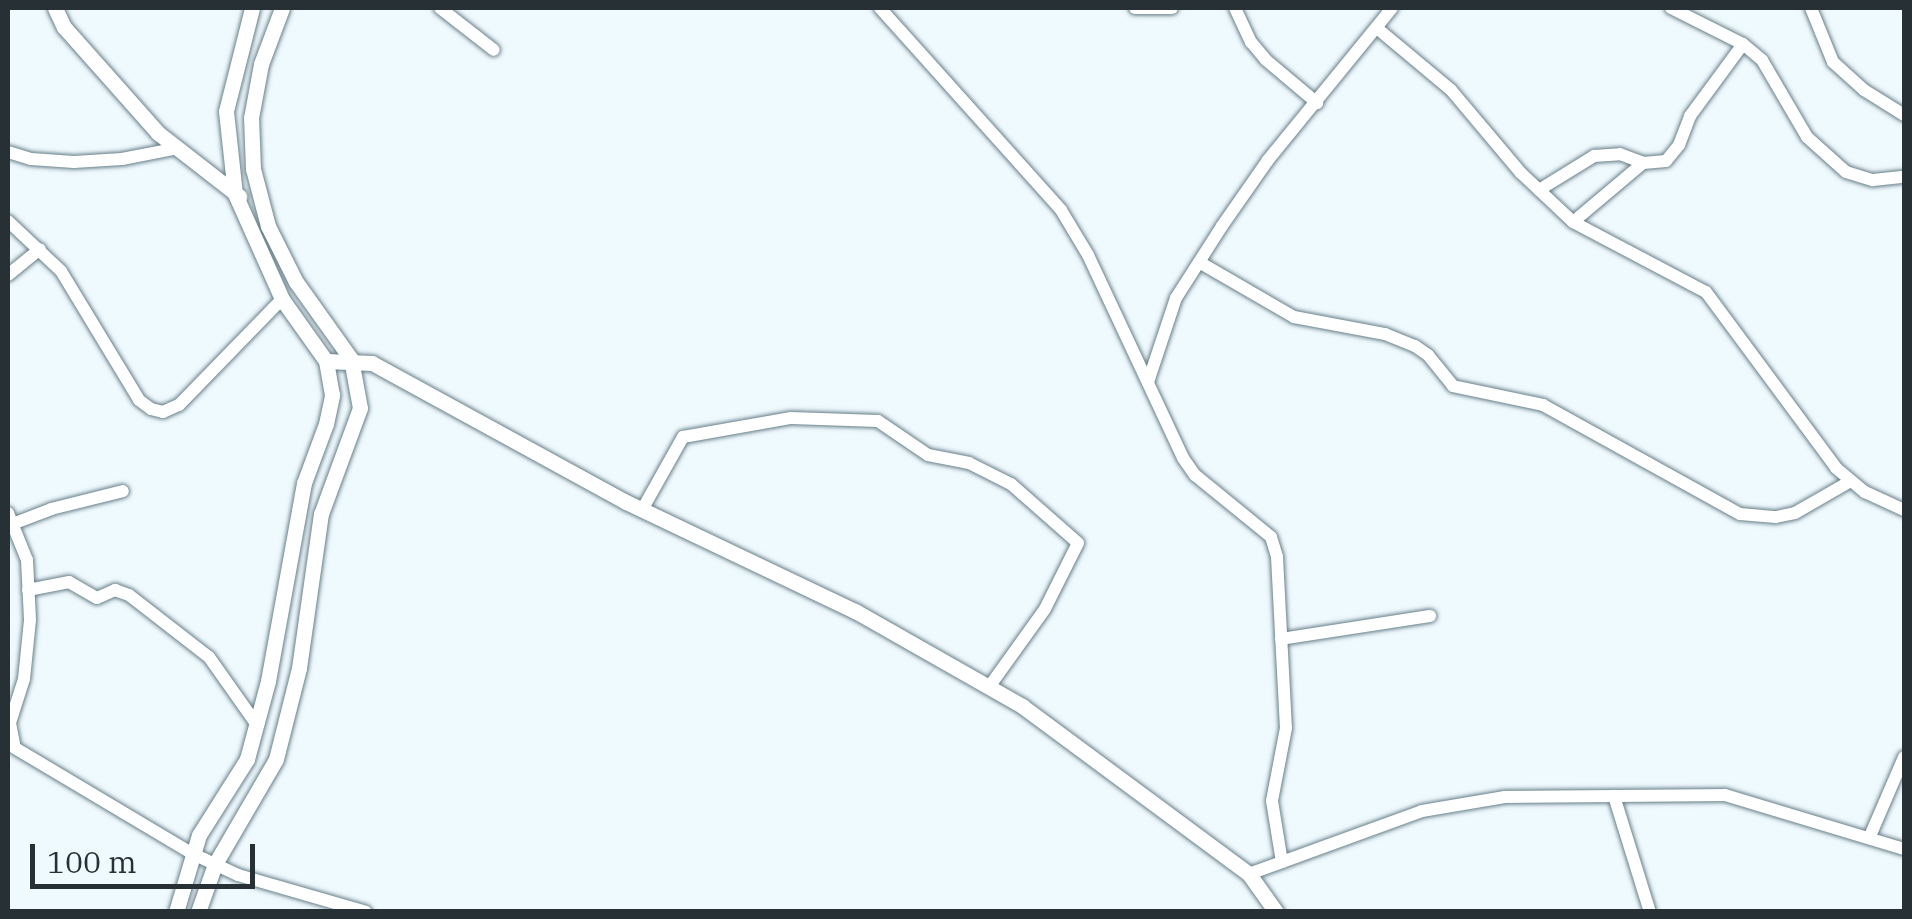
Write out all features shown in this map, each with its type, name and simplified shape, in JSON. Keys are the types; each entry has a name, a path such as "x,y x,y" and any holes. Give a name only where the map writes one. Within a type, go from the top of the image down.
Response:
{"street":[{"path":"55,8 64,27 174,149 235,194 263,207"},
{"path":"176,912 191,853 248,760 304,483 332,396 326,360 282,299 235,194 226,111 252,8"},
{"path":"198,912 215,864 261,792 288,718 321,514 360,408 351,359 296,282 263,207 253,169 251,118 261,64 282,8"},
{"path":"440,8 494,50"},
{"path":"880,8 1061,210 1088,254 1195,475 1272,537 1277,557 1286,728 1272,801 1282,862"},
{"path":"1135,8 1172,8"},
{"path":"1235,8 1251,42 1266,60 1317,102"},
{"path":"1148,382 1176,298 1199,262 1268,160 1392,8"},
{"path":"1672,8 1743,44 1762,60 1806,137 1846,172 1872,180 1904,177"},
{"path":"1811,8 1833,62 1864,90 1904,115"},
{"path":"1378,29 1451,90 1540,190 1574,222 1593,236 1692,280 1706,292 1806,432 1849,482 1904,510"},
{"path":"1540,190 1594,156 1620,154 1644,163 1666,161 1674,154 1690,116 1743,44"},
{"path":"8,152 31,159 74,162 174,149"},
{"path":"1574,222 1644,163"},
{"path":"8,221 40,249 76,291 139,400 163,412 199,389 282,299"},
{"path":"8,275 40,249"},
{"path":"1199,262 1294,317 1385,334 1415,346 1428,355 1452,386 1543,405 1740,514 1776,518 1795,513 1849,482"},
{"path":"326,360 351,359 372,364 642,510 855,611 1022,706 1249,874 1276,912"},
{"path":"642,510 683,438 790,418 878,421 928,455 968,463 1012,484 1078,543 1045,609 990,688"},
{"path":"122,491 11,518 27,560 28,590 24,679 9,736 14,748 191,853 366,912"},
{"path":"28,590 61,581 98,598 115,590 129,595 209,657 257,726"},
{"path":"1280,639 1430,616"},
{"path":"1870,836 1904,758"},
{"path":"1249,874 1422,811 1506,797 1725,795 1904,849"},
{"path":"1614,796 1650,912"}]}
